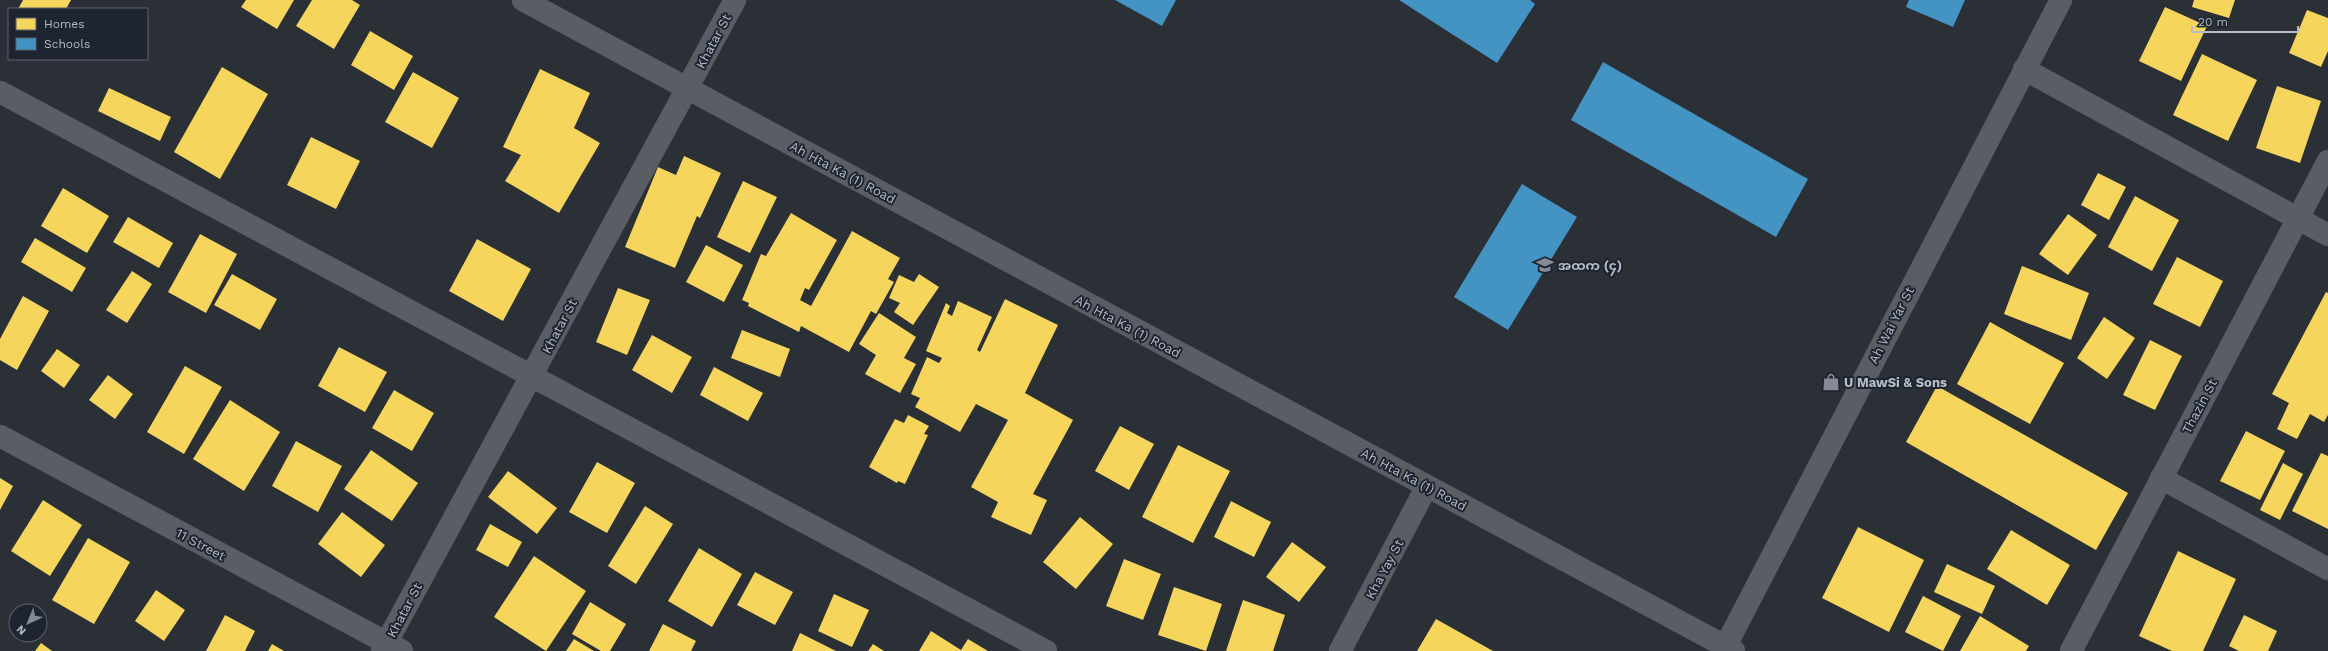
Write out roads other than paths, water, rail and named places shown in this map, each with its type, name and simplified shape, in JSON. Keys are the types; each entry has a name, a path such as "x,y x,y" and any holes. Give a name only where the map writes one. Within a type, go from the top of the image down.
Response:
{"street":[{"name":"Ah Hta Ka (1) Road","path":"523,0 1426,486 1727,650"},
{"name":"Khatar St","path":"390,648 531,376 735,0"},
{"name":"Ah Wai Yar St","path":"1727,650 2024,69 2061,0"},
{"path":"2024,69 2328,235"},
{"path":"0,92 1046,651"},
{"name":"Thazin St","path":"2071,651 2328,161"},
{"name":"11 Street","path":"0,436 390,648"},
{"path":"2161,478 2328,569"},
{"name":"Kha Yay St","path":"1340,651 1426,486"}],"place":[{"name":"အထက (၄)","path":"1545,265"},
{"name":"U MawSi & Sons","path":"1831,382"}]}
